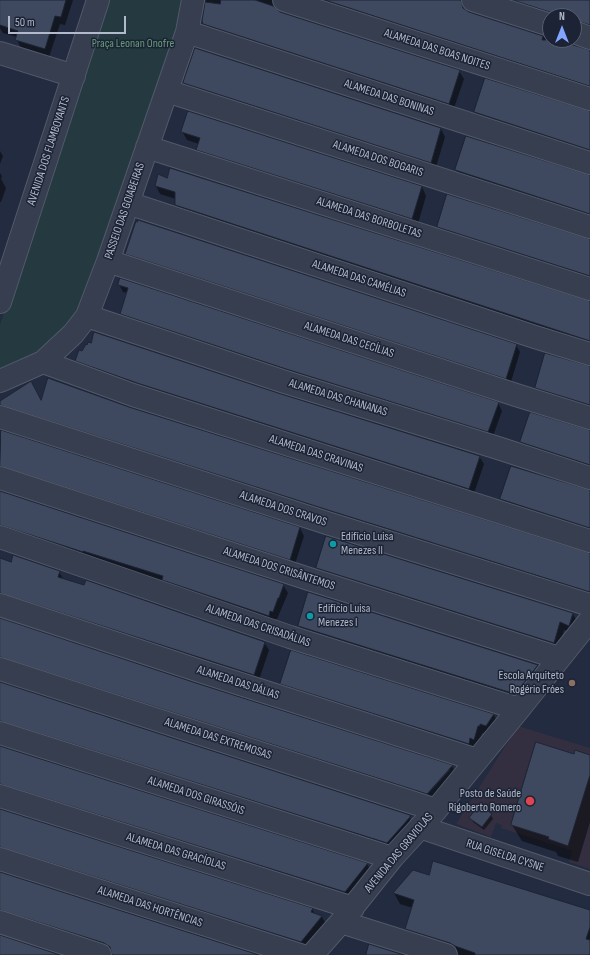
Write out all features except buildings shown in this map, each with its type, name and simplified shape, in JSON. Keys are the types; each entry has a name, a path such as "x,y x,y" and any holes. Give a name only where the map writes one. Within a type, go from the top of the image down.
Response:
{"street":[{"name":"AVENIDA DOS FLAMBOYANTS","path":"0,302 98,0"},
{"name":"PASSEIO DAS GOIABEIRAS","path":"0,381 43,362 73,334 87,316 108,261 187,32 192,0"},
{"name":"ALAMEDA DAS BOAS NOITES","path":"284,0 590,99"},
{"path":"474,0 542,22"},
{"name":"ALAMEDA DAS BONINAS","path":"187,32 590,164"},
{"path":"0,53 74,76"},
{"name":"ALAMEDA DOS BOGARIS","path":"167,90 590,227"},
{"name":"ALAMEDA DAS BORBOLETAS","path":"148,147 590,289"},
{"name":"ALAMEDA DAS CAMÉLIAS","path":"128,203 590,354"},
{"name":"ALAMEDA DAS CECÍLIAS","path":"108,261 590,418"},
{"name":"ALAMEDA DAS CHANANAS","path":"87,316 282,381 590,478"},
{"name":"ALAMEDA DAS CRAVINAS","path":"43,362 132,395 590,541"},
{"name":"ALAMEDA DOS CRAVOS","path":"0,417 327,523 590,605"},
{"name":"ALAMEDA DOS CRISÂNTEMOS","path":"0,478 309,579 559,658"},
{"name":"ALAMEDA DAS CRISADÁLIAS","path":"0,537 290,637 519,709"},
{"name":"ALAMEDA DAS DÁLIAS","path":"0,605 477,760"},
{"name":"AVENIDA DAS GRAVIOLAS","path":"312,955 347,915 392,858 436,810 590,620"},
{"name":"ALAMEDA DAS EXTREMOSAS","path":"0,669 436,810"},
{"name":"ALAMEDA DOS GIRASSÓIS","path":"0,733 392,858"},
{"name":"ALAMEDA DAS GRACÍOLAS","path":"0,796 347,915 446,955"},
{"name":"RUA GISELDA CYSNE","path":"420,827 590,884"},
{"name":"ALAMEDA DAS HORTÊNCIAS","path":"0,859 300,955"},
{"path":"0,922 100,955"}],"shaded area":[{"name":"Posto de Saúde Rigoberto Romero","path":"518,726 590,748 590,869 569,862 572,851 501,828 502,825 496,823 491,837 456,824"}],"green space":[{"name":"Praça Leonan Onofre","path":"104,0 185,0 185,18 84,307 70,327 31,357 0,371 0,325"}],"place":[{"name":"Edifício Luisa Menezes II","path":"333,544"},
{"name":"Edifício Luisa Menezes I","path":"310,616"},
{"name":"Escola Arquiteto Rogério Fróes","path":"572,683"},
{"name":"Posto de Saúde Rigoberto Romero","path":"530,801"}]}
